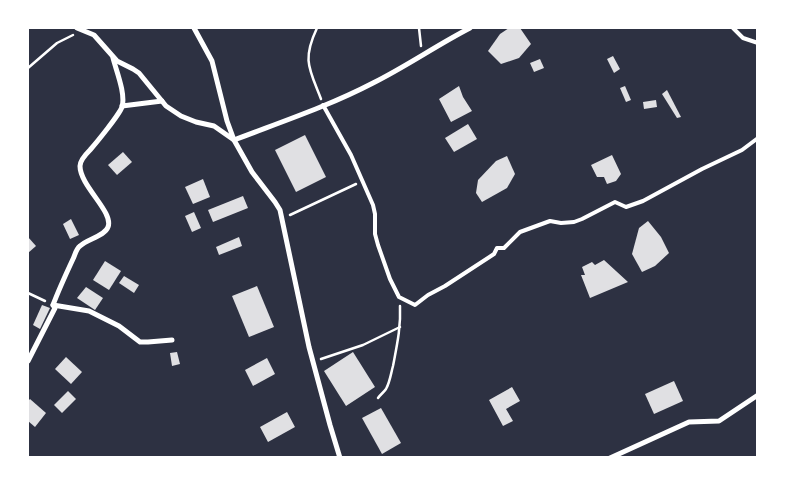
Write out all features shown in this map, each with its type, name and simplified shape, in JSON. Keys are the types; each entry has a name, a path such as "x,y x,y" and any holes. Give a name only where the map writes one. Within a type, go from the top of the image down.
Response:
{"street":[{"path":"194,28 212,61 234,140 252,172 280,210 313,361 340,458"},
{"path":"234,140 371,84 470,28"},
{"path":"80,29 94,35 117,61 133,68 139,73 166,106 181,116 214,126 234,140"},
{"path":"28,361 55,308 53,305 62,281 78,249 82,244 104,232 109,225 109,220 102,206 89,190 82,177 80,164 122,106 122,96 113,57"},
{"path":"122,106 162,101"},
{"path":"53,305 89,311 119,326 140,342 172,340"},
{"path":"610,458 689,422 719,421 758,395"}],"lane":[{"path":"733,28 743,38 758,43"},
{"path":"323,105 351,155 373,205 375,234 390,279 399,297 415,305 494,254 497,248 504,248 520,232 550,221 561,223 574,222 615,202 626,207 644,201 702,169 742,150 758,138"}],"path":[{"path":"317,28 308,51 308,57 311,74 323,105"},
{"path":"419,28 423,55"},
{"path":"28,68 57,43 80,29"},
{"path":"282,218 362,181"},
{"path":"28,293 53,305"},
{"path":"378,398 388,384 398,342 400,327 399,297"},
{"path":"313,361 363,345 400,327"}],"building":[{"path":"509,28 520,28 531,44 519,58 501,64 488,51 500,34"},
{"path":"613,56 620,69 614,73 607,59"},
{"path":"540,59 544,68 534,72 530,63"},
{"path":"459,86 463,97 472,111 451,122 439,99"},
{"path":"625,86 631,100 626,102 620,88"},
{"path":"667,90 681,117 677,118 662,94"},
{"path":"656,100 657,107 644,109 643,102"},
{"path":"468,124 477,139 454,152 445,138"},
{"path":"305,135 326,177 296,192 275,150"},
{"path":"123,152 132,162 117,175 108,165"},
{"path":"612,155 621,174 616,181 607,184 604,177 597,177 591,165"},
{"path":"507,156 515,174 507,188 482,202 476,193 478,180 496,161"},
{"path":"203,179 210,197 193,204 185,187"},
{"path":"243,196 248,208 213,222 208,210"},
{"path":"194,212 201,228 192,232 185,216"},
{"path":"71,219 79,235 70,239 63,224"},
{"path":"648,221 661,237 669,253 655,266 642,272 632,254 639,228"},
{"path":"28,237 36,246 28,253"},
{"path":"239,237 242,246 219,255 216,247"},
{"path":"604,260 628,282 590,298 581,275 585,275 582,267 592,262 595,265"},
{"path":"105,261 121,271 109,290 93,280"},
{"path":"124,276 139,285 134,293 119,283"},
{"path":"257,286 274,327 249,337 232,296"},
{"path":"86,287 103,298 95,310 77,298"},
{"path":"42,305 50,308 40,329 33,325"},
{"path":"177,352 180,364 172,366 170,353"},
{"path":"353,352 375,387 346,406 324,371"},
{"path":"66,357 82,372 71,384 55,369"},
{"path":"267,358 275,374 253,386 245,370"},
{"path":"674,381 683,401 654,414 645,394"},
{"path":"512,387 520,401 506,409 513,421 503,426 489,400"},
{"path":"68,391 76,399 62,413 54,405"},
{"path":"30,399 46,413 35,427 28,421 28,401"},
{"path":"381,408 401,443 382,454 362,418"},
{"path":"287,412 295,427 268,442 260,427"}]}
